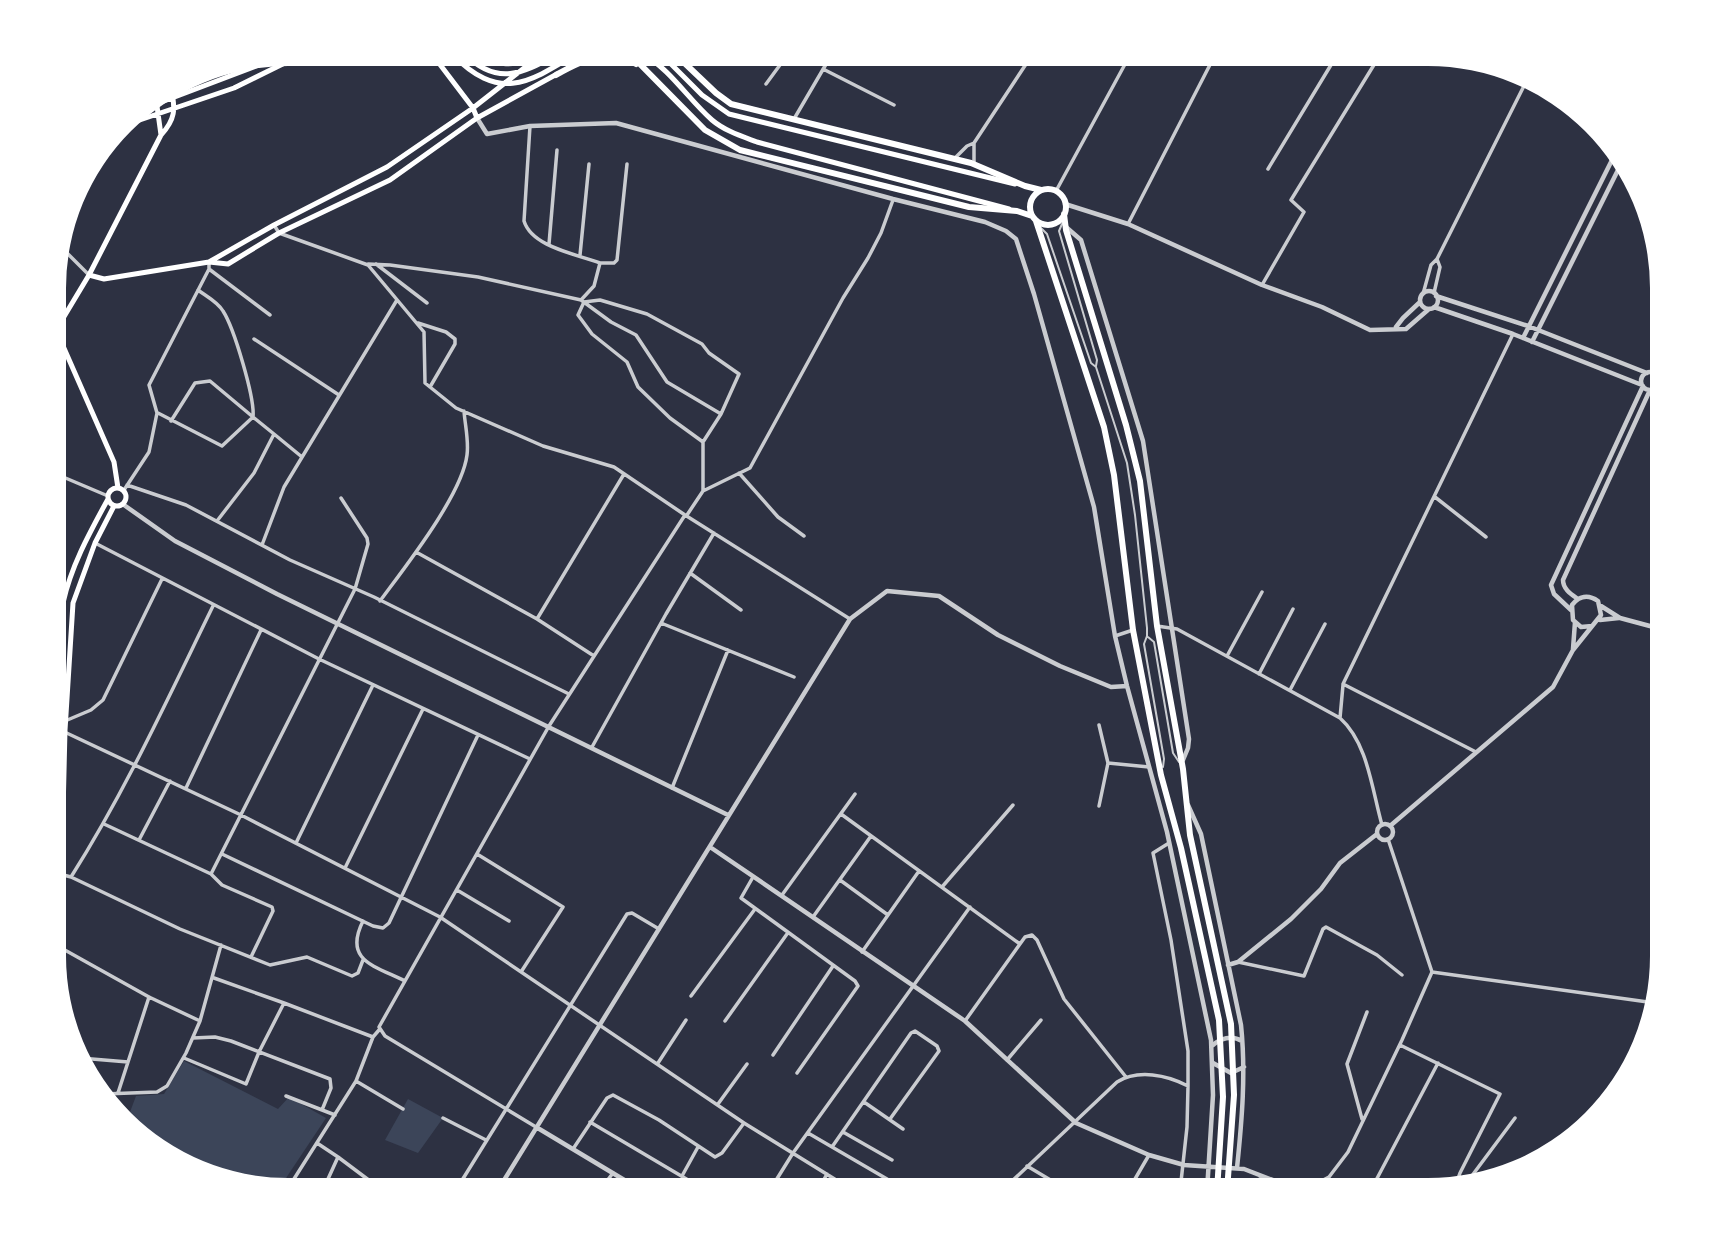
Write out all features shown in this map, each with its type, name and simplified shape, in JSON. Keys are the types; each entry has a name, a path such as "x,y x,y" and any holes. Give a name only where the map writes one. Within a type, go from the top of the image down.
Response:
{"highway":[{"path":"556,75 571,66"},
{"path":"640,66 646,70"},
{"path":"642,66 705,130 740,150 969,207 1017,211 1035,221 1052,225 1065,220"},
{"path":"688,66 731,104 974,164 1025,186 1056,191 1066,204 1065,220 1140,481 1157,626 1183,765 1190,835 1231,1024 1234,1095 1228,1178"},
{"path":"1041,190 1035,193 1030,204 1104,426 1114,475 1133,630 1161,775 1181,848 1219,1020 1223,1097 1218,1178"},
{"path":"1152,777 1161,775"}],"main road":[{"path":"441,66 473,108 477,118"},
{"path":"465,66 485,79 512,84 537,78 556,66"},
{"path":"482,66 489,71 513,74 537,66"},
{"path":"209,265 274,225 387,167 473,108 521,66"},
{"path":"89,275 104,278 228,264 279,233 390,180 477,118 569,66"},
{"path":"660,66 712,120 739,136 1017,211"},
{"path":"673,66 702,95 729,114 1025,186"},
{"path":"150,116 253,79 277,67"},
{"path":"180,95 240,72"},
{"path":"66,313 89,275 161,135 171,125 175,107 174,99"},
{"path":"158,110 161,135"},
{"path":"66,353 114,462 127,499 124,505 114,506"},
{"path":"66,593 86,539 111,490 123,488"},
{"path":"108,497 114,506"},
{"path":"67,697 73,603 95,543 114,506"}],"street":[{"path":"766,84 779,66"},
{"path":"974,164 974,143 1024,67"},
{"path":"1056,191 1124,67"},
{"path":"1128,224 1209,67"},
{"path":"1268,169 1330,67"},
{"path":"1262,285 1304,212 1292,201 1373,67"},
{"path":"794,120 823,69 894,105"},
{"path":"1396,327 1420,302 1432,265 1523,89"},
{"path":"477,118 487,134 530,126 616,123 985,222 1006,231 1016,239 1094,507 1115,636 1169,843 1212,1047 1213,1095 1208,1178"},
{"path":"530,126 524,220 527,229 549,244 600,263 614,263 617,260 627,164"},
{"path":"954,159 974,143"},
{"path":"549,244 557,150"},
{"path":"1523,338 1610,163"},
{"path":"580,255 589,164"},
{"path":"1532,342 1617,173"},
{"path":"295,1178 356,1082 381,1022 549,726 703,491 750,468 819,340 868,258 881,233 893,199"},
{"path":"1066,204 1128,224 1262,285 1322,307 1370,330 1396,327 1406,329 1437,303 1435,294 1440,267 1437,259"},
{"path":"1065,220 1081,240 1139,426 1189,739 1183,765"},
{"path":"274,225 279,233 366,265 424,331 425,383 456,408 543,446 614,467 850,619"},
{"path":"69,255 89,275"},
{"path":"366,265 376,263 478,277 582,301 600,300 647,314 702,344 709,353 739,373 721,414 703,442 703,491"},
{"path":"376,263 428,303"},
{"path":"600,263 594,286 582,301 578,315 592,334 627,362 638,387 670,418 703,442"},
{"path":"270,315 209,265 149,385 157,413 149,452 123,488 186,505 262,545 569,694"},
{"path":"157,413 222,446 253,417 254,410 233,333 222,309 197,289"},
{"path":"1423,294 1435,294 1647,373"},
{"path":"262,545 284,487 397,300"},
{"path":"582,301 611,322 636,335 667,382 721,414"},
{"path":"1420,302 1423,307 1513,334 1649,389"},
{"path":"416,322 446,332 455,339 455,344 430,387"},
{"path":"1340,718 1343,684 1513,334"},
{"path":"254,339 340,395"},
{"path":"1573,650 1575,622 1571,610 1551,589 1552,581 1643,385 1642,376 1647,373"},
{"path":"171,421 195,383 210,381 303,457"},
{"path":"1649,392 1563,580 1569,593 1578,599 1589,597 1620,618 1649,626"},
{"path":"380,601 416,552 458,485 468,451 464,411"},
{"path":"217,521 254,473 274,434"},
{"path":"739,473 778,517 804,536"},
{"path":"537,619 624,474"},
{"path":"66,479 108,497"},
{"path":"1434,496 1486,537"},
{"path":"211,874 355,589 368,544 367,538 341,498"},
{"path":"124,505 176,541 337,624 727,815"},
{"path":"592,747 715,533"},
{"path":"95,543 319,659 530,759"},
{"path":"416,552 537,619 594,656"},
{"path":"690,573 741,610"},
{"path":"67,720 91,710 103,700 162,579"},
{"path":"505,1178 850,619 887,592 939,596 998,635 1060,666 1111,687 1127,686"},
{"path":"1227,656 1262,592"},
{"path":"1571,610 1578,599"},
{"path":"71,877 136,765 213,606"},
{"path":"1600,620 1601,606"},
{"path":"1259,674 1293,609"},
{"path":"1382,825 1390,826 1553,687 1573,650 1592,626 1600,620 1620,618"},
{"path":"1575,622 1581,626 1592,626"},
{"path":"661,623 794,677"},
{"path":"1290,690 1325,624"},
{"path":"1157,626 1177,629 1340,718 1350,727 1358,742 1382,825"},
{"path":"186,788 261,630"},
{"path":"1115,636 1133,630"},
{"path":"673,788 728,650"},
{"path":"1343,684 1476,752"},
{"path":"296,843 373,685"},
{"path":"345,867 423,709"},
{"path":"1099,725 1108,763 1099,806"},
{"path":"67,731 241,815 440,917 744,1123 833,1178"},
{"path":"222,854 383,928 388,923 478,735"},
{"path":"1108,763 1149,767"},
{"path":"139,840 170,781"},
{"path":"781,897 855,794"},
{"path":"1187,801 1201,834 1243,1042 1244,1094 1237,1168"},
{"path":"942,887 1013,805"},
{"path":"841,814 1020,944"},
{"path":"104,824 211,874 222,885 272,906 273,911 251,957"},
{"path":"1228,965 1238,962 1291,919 1321,890 1340,863 1377,834 1382,825"},
{"path":"1388,839 1393,833 1390,826"},
{"path":"1377,834 1380,838 1388,839"},
{"path":"813,918 872,836"},
{"path":"1326,1178 1348,1152 1432,972 1388,839"},
{"path":"1169,843 1153,853 1171,940 1188,1051 1182,1178"},
{"path":"710,847 965,1021 1076,1123 1149,1155 1184,1166 1237,1168 1266,1178"},
{"path":"477,853 563,907 520,972"},
{"path":"862,953 919,871"},
{"path":"67,876 180,929 270,965 307,957 352,976 358,974 363,960"},
{"path":"753,877 740,897 787,934 855,981 857,988 797,1073"},
{"path":"840,880 888,915"},
{"path":"456,889 509,921"},
{"path":"778,1178 793,1153 970,907"},
{"path":"691,996 755,909"},
{"path":"463,1178 627,914 632,913 660,929"},
{"path":"363,921 357,933 358,953 363,960 405,981"},
{"path":"1238,962 1304,976 1326,927 1377,955 1402,975"},
{"path":"725,1020 787,934"},
{"path":"965,1021 1025,937 1035,936 1064,999 1126,1077"},
{"path":"114,1093 162,1091 184,1058 200,1021 221,945"},
{"path":"67,951 149,997 200,1021"},
{"path":"773,1055 833,966"},
{"path":"1432,972 1644,1002"},
{"path":"214,978 373,1037"},
{"path":"118,1093 149,997"},
{"path":"184,1058 246,1084 284,1003"},
{"path":"1363,1121 1347,1064 1367,1012"},
{"path":"658,1063 686,1020"},
{"path":"1007,1059 1041,1020"},
{"path":"379,1030 505,1111 621,1178"},
{"path":"832,1147 911,1033 917,1032 937,1046 938,1053 890,1119"},
{"path":"193,1038 215,1037 330,1079 331,1088 322,1111"},
{"path":"1212,1047 1227,1038 1243,1042"},
{"path":"1400,1045 1501,1095 1459,1176"},
{"path":"92,1059 128,1062"},
{"path":"1213,1063 1231,1073 1245,1067"},
{"path":"1377,1178 1438,1063"},
{"path":"718,1104 747,1064"},
{"path":"1015,1178 1117,1082 1126,1077 1148,1074 1177,1080 1188,1086"},
{"path":"356,1082 402,1109"},
{"path":"286,1096 335,1115"},
{"path":"573,1149 607,1098 618,1096 715,1157 719,1157 744,1123"},
{"path":"864,1101 903,1129"},
{"path":"443,1118 486,1140"},
{"path":"1474,1173 1515,1118"},
{"path":"590,1122 685,1178"},
{"path":"843,1132 892,1160"},
{"path":"808,1133 885,1178"},
{"path":"317,1143 366,1178"},
{"path":"682,1176 699,1147"},
{"path":"1136,1178 1149,1155"},
{"path":"328,1178 338,1157"},
{"path":"1027,1166 1047,1178"},
{"path":"609,1178 613,1173"},
{"path":"825,1178 827,1174"}],"lane":[{"path":"1065,220 1059,231 1097,360 1096,367 1127,463 1147,636 1144,644 1164,759 1161,775"},
{"path":"1035,221 1047,234 1091,363 1096,367"},
{"path":"1147,636 1154,642 1173,753 1183,765"}],"shaded area":[{"path":"184,1061 278,1109 289,1097 326,1118 286,1178 246,1174 217,1167 178,1149 154,1133 130,1111 136,1096 164,1094"},
{"path":"408,1099 443,1118 418,1153 385,1140"}]}
